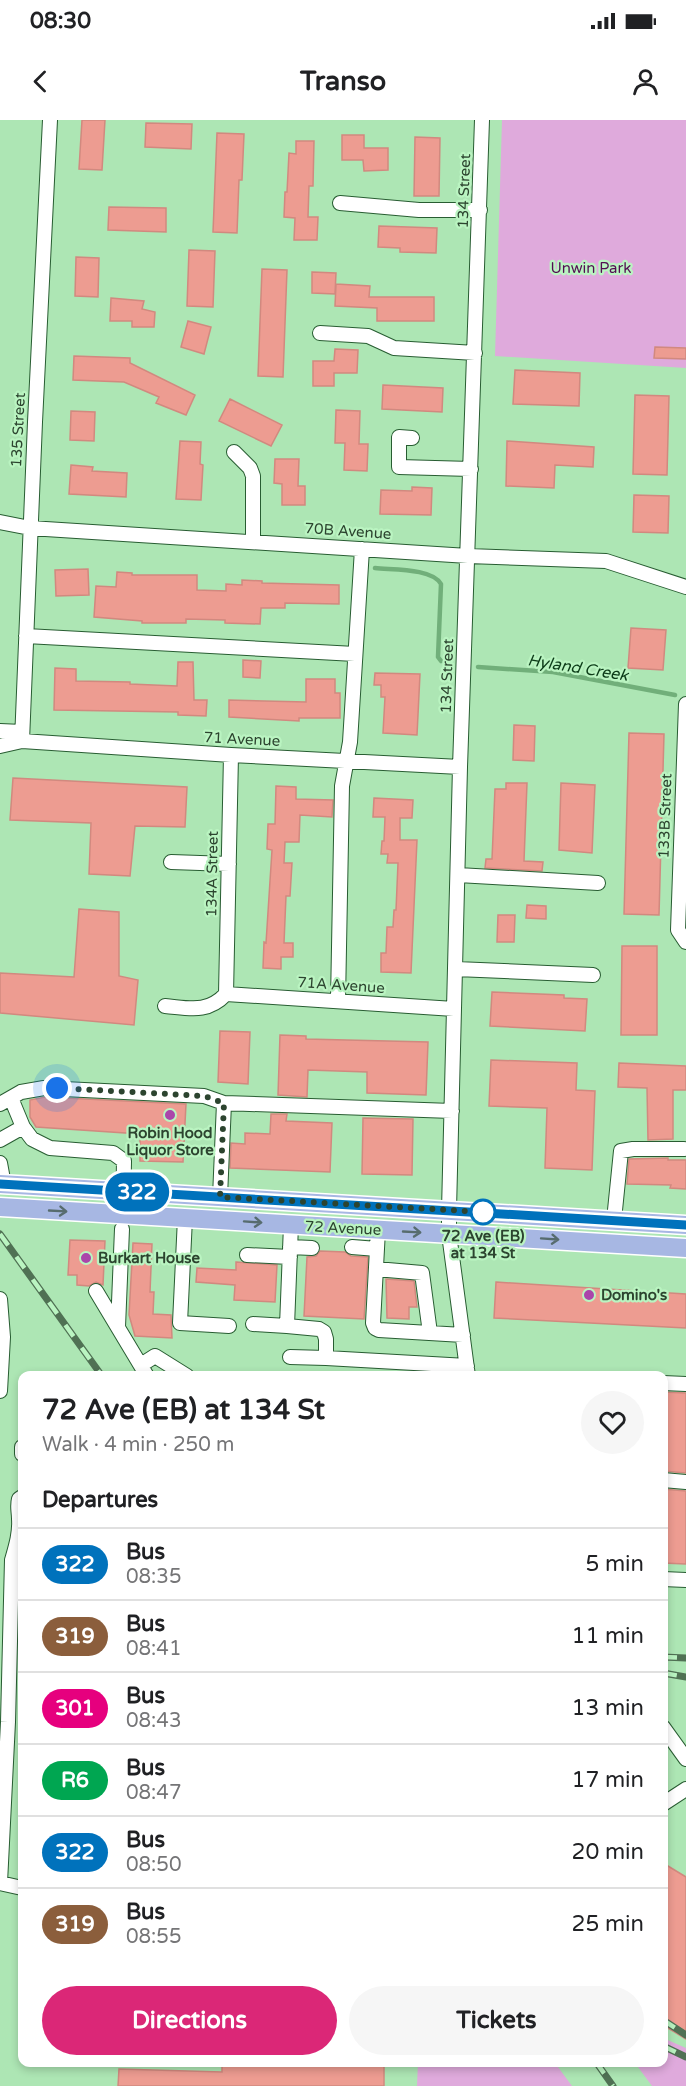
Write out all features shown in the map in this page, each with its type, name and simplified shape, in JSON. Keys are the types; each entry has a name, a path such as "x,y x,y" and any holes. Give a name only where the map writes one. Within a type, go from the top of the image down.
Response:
{"main road":[{"name":"72 Avenue","path":"2,1184 686,1225"},
{"name":"72 Avenue","path":"0,1207 122,1222 185,1218 686,1248"}],"street":[{"name":"135 Street","path":"22,737 50,120"},
{"name":"134 Street","path":"467,1371 449,1234 449,1210 460,767 482,120"},
{"path":"340,203 419,210 480,210"},
{"path":"320,333 368,336 394,348 475,353"},
{"path":"412,438 399,437 399,467 471,469"},
{"path":"234,452 250,468 253,476 254,542"},
{"name":"70B Avenue","path":"1,523 30,528 468,556 606,561 686,586"},
{"path":"338,1001 342,786 350,742 362,549"},
{"path":"26,636 355,654"},
{"name":"133B Street","path":"682,936 686,704"},
{"name":"71 Avenue","path":"0,731 22,737 231,755 460,767"},
{"path":"0,747 22,737"},
{"name":"134A Street","path":"226,994 231,755"},
{"path":"171,862 229,864"},
{"path":"458,875 598,883"},
{"path":"456,969 593,975"},
{"path":"165,1006 206,1008 217,1003 226,994"},
{"name":"71A Avenue","path":"226,994 454,1009"},
{"path":"118,1327 124,1161 113,1153 50,1148 32,1139 6,1101 31,1089 44,1088 204,1096 224,1103 452,1111"},
{"path":"220,1197 224,1103"},
{"path":"0,1140 23,1127"},
{"path":"614,1220 621,1151 684,1149"},
{"path":"0,1163 2,1184"},
{"path":"185,1218 180,1323 229,1326"},
{"path":"287,1326 291,1225"},
{"path":"378,1230 375,1328 463,1335"},
{"path":"352,1247 377,1249"},
{"path":"247,1255 312,1248"},
{"path":"376,1269 422,1274 430,1333"},
{"path":"96,1291 144,1370 155,1356 179,1371"},
{"path":"0,1299 3,1337 0,1391"},
{"path":"253,1324 319,1329 324,1332 326,1339 326,1358"},
{"path":"290,1356 428,1370 467,1371"},
{"path":"668,1383 686,1384"},
{"path":"668,1480 686,1482"},
{"path":"18,1538 12,1558 8,1722 0,1883 18,1887"},
{"path":"668,1579 686,1580"},
{"path":"8,1722 18,1722"},
{"path":"668,1734 686,1759"},
{"path":"668,1801 686,1789"}],"green space":[{"name":"Unwin Park","path":"502,120 686,120 686,368 495,356"},
{"path":"668,2040 686,2048 686,2086 652,2086 638,2067 668,2067"},
{"path":"418,2067 558,2067 572,2086 417,2086"}],"building":[{"path":"82,120 105,120 102,170 79,169"},
{"path":"146,123 192,124 191,149 145,147"},
{"path":"217,133 244,134 237,233 213,232"},
{"path":"342,135 364,135 364,148 388,148 388,170 364,171 363,160 342,160"},
{"path":"415,137 440,138 439,196 414,196"},
{"path":"296,141 314,141 313,186 309,186 308,217 318,217 317,240 294,240 295,218 284,217 289,153 296,154"},
{"path":"109,207 166,208 166,232 108,230"},
{"path":"379,226 437,228 436,253 400,252 400,248 378,247"},
{"path":"189,250 215,251 213,307 187,306"},
{"path":"76,257 99,258 98,297 75,296"},
{"path":"262,269 287,270 283,377 258,376"},
{"path":"312,272 336,273 335,294 312,293"},
{"path":"336,284 370,286 369,297 434,297 434,321 377,321 377,308 335,306"},
{"path":"111,298 144,301 142,309 155,312 154,327 132,327 132,321 110,321"},
{"path":"188,321 211,327 204,354 181,347"},
{"path":"655,347 686,348 686,359 654,358"},
{"path":"335,349 358,350 357,373 334,373 334,386 313,386 313,361 334,361"},
{"path":"74,356 130,358 130,363 195,395 186,415 156,403 159,397 124,382 73,380"},
{"path":"515,370 580,373 579,406 513,404"},
{"path":"383,385 443,388 442,412 382,409"},
{"path":"635,395 669,396 667,475 633,474"},
{"path":"230,399 282,425 271,446 219,421"},
{"path":"336,410 360,411 359,444 368,444 367,471 344,470 345,443 335,443"},
{"path":"71,411 95,412 94,441 70,440"},
{"path":"180,441 201,442 200,464 203,465 201,500 176,499"},
{"path":"507,441 594,447 593,467 555,465 554,488 506,486"},
{"path":"275,459 299,459 298,486 305,486 305,505 282,505 282,484 274,483"},
{"path":"71,465 93,467 92,471 127,473 126,497 69,494"},
{"path":"412,487 432,488 431,515 380,514 381,490 412,491"},
{"path":"634,495 669,496 668,533 633,532"},
{"path":"88,569 89,595 56,596 55,570"},
{"path":"117,572 132,573 132,575 197,575 197,590 226,591 226,584 242,585 242,580 262,581 262,583 339,585 339,604 285,603 285,608 261,608 260,624 186,619 186,623 142,623 142,621 94,617 96,586 116,587"},
{"path":"631,628 666,630 663,670 628,668"},
{"path":"243,660 261,661 260,678 243,677"},
{"path":"178,662 193,662 194,700 207,700 206,716 178,715 178,712 54,710 55,668 76,669 76,681 177,686"},
{"path":"375,673 420,674 417,735 383,733 385,697 381,697 381,685 374,685"},
{"path":"306,679 335,679 335,693 340,693 340,718 299,718 299,721 229,717 229,700 306,702"},
{"path":"514,725 535,726 534,761 513,760"},
{"path":"629,733 664,734 659,915 624,914"},
{"path":"13,778 187,787 185,827 135,826 130,876 89,874 91,823 10,820"},
{"path":"506,783 527,783 524,861 543,862 542,871 485,868 486,859 492,859 495,789 506,789"},
{"path":"561,783 595,785 592,853 559,850"},
{"path":"276,786 296,787 296,799 333,800 332,817 300,815 299,842 285,842 284,863 292,863 290,896 286,896 284,943 293,943 293,957 281,957 281,969 263,968 272,850 267,849 268,824 275,824"},
{"path":"374,798 413,800 412,818 400,818 400,840 417,840 411,973 381,972 381,953 386,953 387,927 393,927 394,910 396,910 398,863 387,863 388,854 381,854 385,817 373,817"},
{"path":"527,905 546,906 546,919 526,918"},
{"path":"79,909 119,912 119,976 138,980 134,1025 0,1013 0,973 74,977"},
{"path":"498,915 515,915 514,942 497,942"},
{"path":"622,946 657,946 657,1035 621,1035"},
{"path":"492,992 564,995 564,998 587,999 585,1031 490,1026"},
{"path":"220,1031 250,1032 248,1084 218,1082"},
{"path":"280,1035 306,1036 306,1039 428,1042 426,1095 367,1093 367,1072 308,1070 307,1097 278,1095"},
{"path":"491,1060 577,1063 576,1090 595,1091 592,1170 545,1168 547,1108 489,1106"},
{"path":"619,1063 686,1066 686,1090 673,1090 673,1139 648,1140 647,1088 618,1087"},
{"path":"45,1097 186,1104 183,1162 140,1161 140,1134 36,1127 30,1117 30,1100"},
{"path":"271,1114 287,1114 286,1121 332,1123 330,1172 230,1168 231,1143 245,1144 245,1133 270,1134"},
{"path":"363,1118 413,1119 412,1175 362,1174"},
{"path":"668,1158 668,1160 686,1160 686,1189 670,1188 671,1185 627,1184 629,1159"},
{"name":"Burkart House","path":"70,1240 105,1241 103,1285 96,1282 89,1286 77,1285 77,1275 68,1275"},
{"path":"133,1243 152,1244 150,1292 154,1292 153,1314 171,1315 172,1338 135,1336 129,1315"},
{"path":"320,1251 345,1252 351,1256 368,1257 364,1319 304,1316 307,1257 316,1256"},
{"path":"236,1262 277,1265 275,1302 234,1300 235,1285 196,1282 197,1268 236,1270"},
{"path":"386,1279 414,1281 417,1307 409,1307 409,1319 387,1318"},
{"path":"496,1282 686,1294 686,1328 494,1318"},
{"path":"668,1392 686,1393 686,1473 668,1471"},
{"path":"668,1489 686,1491 686,1564 668,1563"},
{"path":"668,1866 686,1877 686,2039 668,2028"},
{"path":"222,2067 384,2067 384,2086 118,2086 119,2069 222,2072"}],"waterway":[{"name":"Hyland Creek","path":"375,568 421,572 441,584 438,657 441,661"},
{"name":"Hyland Creek","path":"478,667 553,672 675,695"}],"railway":[{"path":"0,1234 98,1371"},
{"path":"668,1657 686,1658"},
{"path":"668,1674 686,1677"},
{"path":"668,2023 686,2035"},
{"path":"668,2048 686,2057"},
{"path":"600,2067 613,2086"}],"bus line":[{"name":"322","path":"0,1184 686,1225"}],"place":[{"name":"Robin Hood Liquor Store","path":"170,1115"},
{"name":"72 Ave (EB) at 134 St","path":"483,1212"},
{"name":"Burkart House","path":"86,1258"},
{"name":"Domino's","path":"589,1295"}],"route":[{"path":"57,1088 204,1096 224,1103 220,1197 483,1212"}]}
